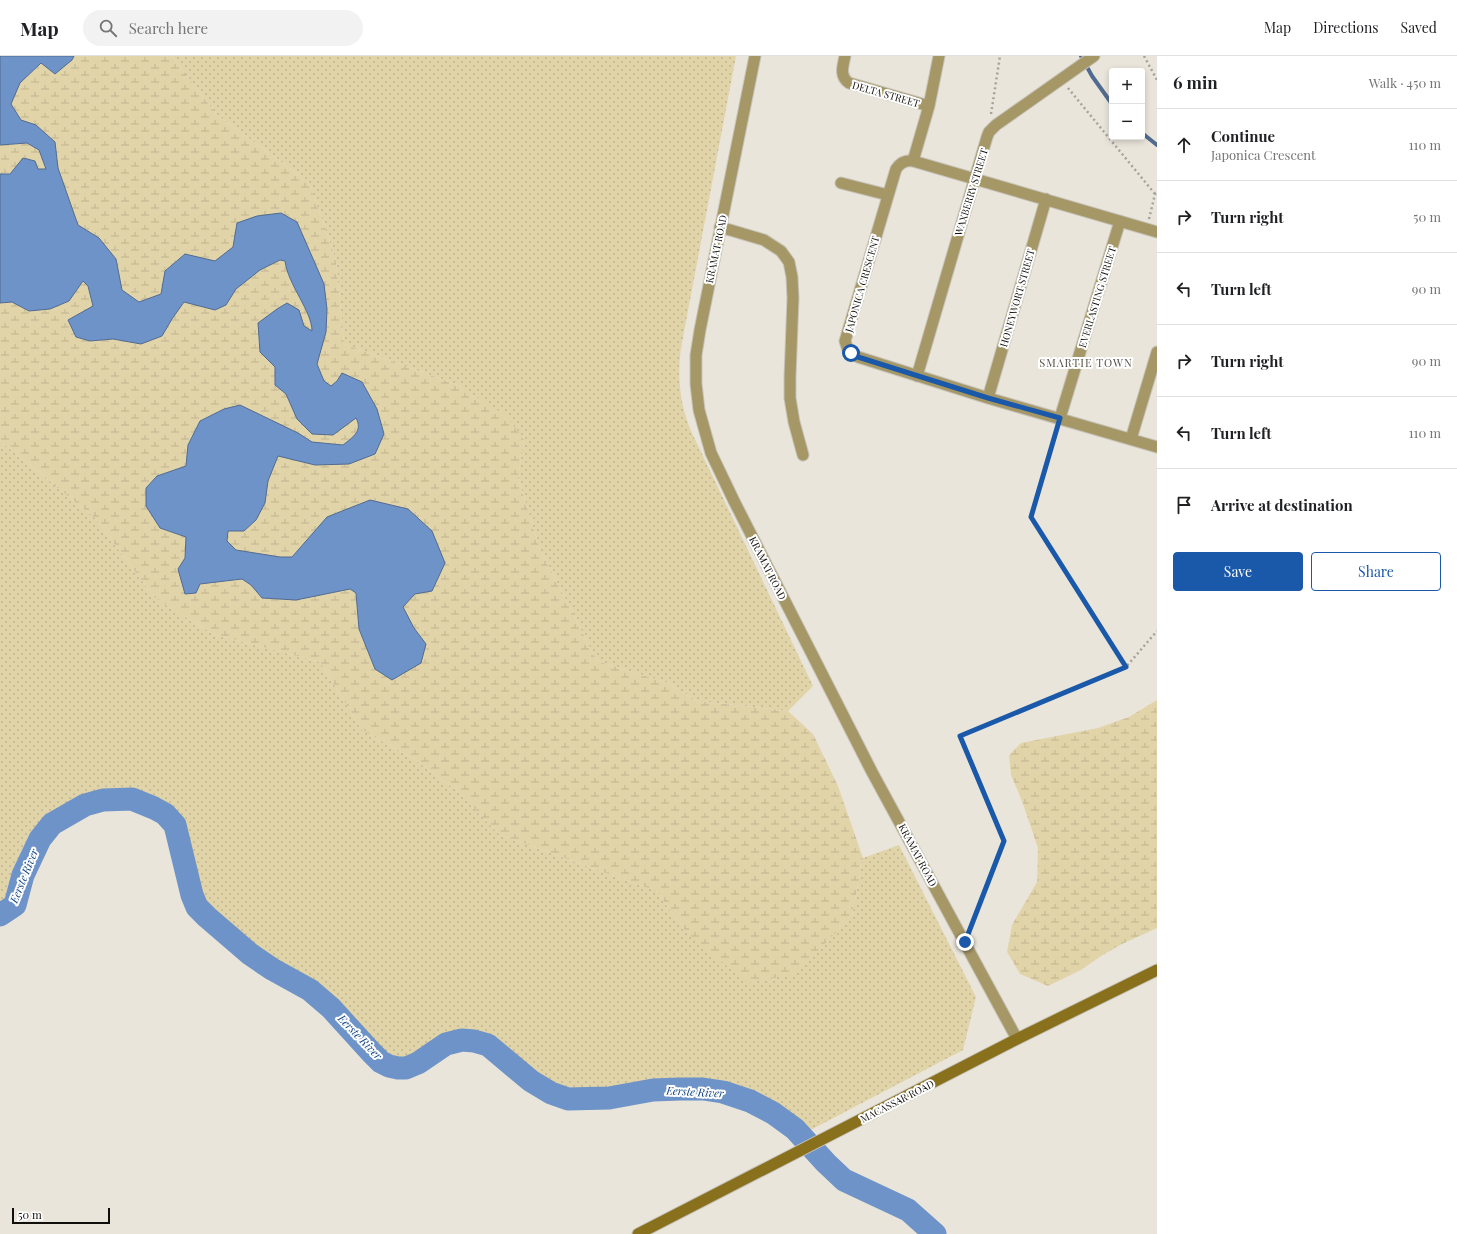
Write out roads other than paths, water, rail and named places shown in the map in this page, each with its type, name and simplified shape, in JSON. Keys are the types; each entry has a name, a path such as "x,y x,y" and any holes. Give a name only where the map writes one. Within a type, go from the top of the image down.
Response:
{"main road":[{"name":"MACASSAR ROAD","path":"638,1234 1017,1039 1157,970"}],"street":[{"name":"KRAMAT ROAD","path":"755,56 720,227 696,355 696,384 699,410 711,453 742,516 872,772 1017,1039"},
{"name":"DELTA STREET","path":"845,56 842,75 849,83 929,106"},
{"path":"939,56 929,106 913,160 1152,231"},
{"name":"WAXBERRY STREET","path":"917,376 974,178 989,132 996,125 1094,56"},
{"name":"JAPONICA CRESCENT","path":"913,160 905,161 896,169 846,337 848,350 854,355 917,376 1157,447"},
{"path":"841,183 888,195"},
{"name":"HONEYWORT STREET","path":"988,398 1046,199"},
{"name":"EVERLASTING STREET","path":"1060,418 1120,221"},
{"path":"720,227 764,240 781,250 790,262 793,298 790,398 794,422 803,455"},
{"path":"1131,439 1157,352"}],"water":[{"path":"0,56 74,56 72,60 55,74 41,63 20,83 11,104 21,120 36,125 55,142 58,168 78,225 99,238 116,259 122,290 139,302 161,294 165,271 185,254 215,261 233,247 237,223 257,216 281,213 297,222 324,284 327,309 326,332 317,364 324,381 331,386 337,381 342,373 362,382 377,409 384,434 375,454 349,464 315,465 278,456 268,481 265,503 256,520 244,531 228,531 227,541 236,550 280,557 292,557 327,517 370,500 408,509 432,531 445,563 432,591 415,594 403,607 414,628 426,644 421,663 392,680 375,669 359,629 356,593 350,589 296,600 262,598 251,585 242,579 200,584 196,593 185,594 178,569 185,558 186,537 160,528 146,506 146,488 157,476 186,466 188,445 200,421 224,409 240,405 298,433 312,442 343,445 356,433 358,430 358,423 356,418 333,435 312,434 297,419 286,394 275,385 275,367 260,352 258,323 287,303 299,310 304,326 312,331 308,315 290,279 285,261 280,260 260,270 236,289 226,305 215,310 184,302 162,336 141,344 113,339 90,341 76,337 68,320 93,306 88,286 83,281 69,301 50,309 29,311 12,302 0,303 0,174 10,174 23,158 35,161 38,169 46,169 39,150 27,143 0,145"}],"waterway":[{"path":"1081,56 1092,76 1109,100"},
{"path":"1145,135 1157,145"},
{"name":"Eerste River","path":"0,915 15,905 23,875 40,839 52,824 85,805 103,800 132,799 165,814 175,825 192,895 197,907 250,954 272,969 310,990 331,1008 381,1062 389,1066 406,1068 418,1063 446,1044 462,1040 474,1041 488,1045 531,1081 551,1093 568,1099 609,1098 653,1090 703,1089 723,1092 750,1101 773,1113 795,1129 826,1163 844,1180 908,1210 935,1234"}],"district":[{"name":"SMARTIE TOWN","path":"1086,363"}]}
